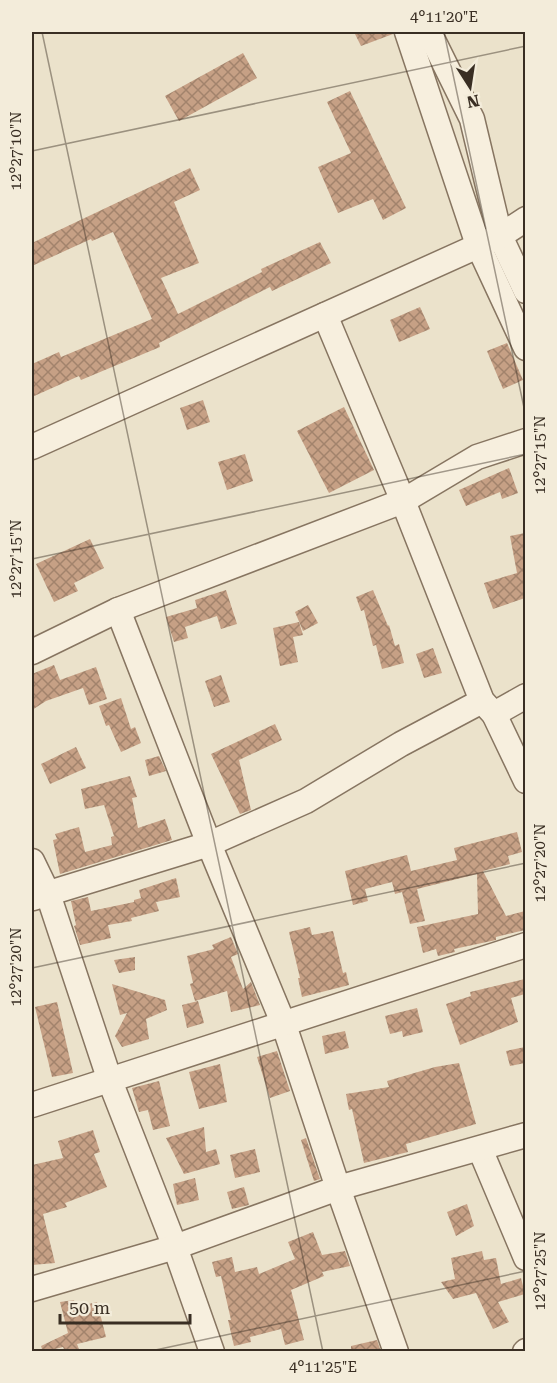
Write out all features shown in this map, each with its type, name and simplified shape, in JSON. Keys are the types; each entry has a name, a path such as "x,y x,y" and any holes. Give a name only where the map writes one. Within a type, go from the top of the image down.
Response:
{"street":[{"path":"407,32 489,241 525,348"},
{"path":"429,32 472,119 489,241 525,291"},
{"path":"32,447 489,241 525,219"},
{"path":"325,315 488,707 525,781"},
{"path":"32,652 118,610 403,501 477,457 525,441"},
{"path":"118,610 209,844 284,1025 396,1352"},
{"path":"40,896 209,844 306,801 401,744 488,707 525,696"},
{"path":"32,861 40,896 175,1247 212,1352"},
{"path":"32,1105 525,945"},
{"path":"32,1289 175,1247 338,1188 525,1136"},
{"path":"480,1149 525,1258"}],"building":[{"path":"354,32 393,32 393,34 361,46"},
{"path":"243,53 257,78 179,121 165,96"},
{"path":"350,91 406,208 383,220 373,199 338,213 318,167 351,153 327,102"},
{"path":"190,168 200,190 174,202 199,263 161,278 178,314 262,272 261,269 320,242 331,263 272,291 270,287 159,343 160,347 81,380 79,376 32,397 32,364 59,352 61,357 152,319 113,232 92,241 91,239 32,266 32,243"},
{"path":"420,307 430,329 399,342 390,320"},
{"path":"507,343 523,380 503,389 487,351"},
{"path":"203,400 210,422 187,430 180,408"},
{"path":"344,407 374,470 329,493 297,431"},
{"path":"245,454 253,481 227,490 218,462"},
{"path":"509,468 518,493 502,499 500,492 466,506 459,490"},
{"path":"525,533 525,598 493,609 484,583 517,573 510,536"},
{"path":"90,539 104,568 74,583 78,591 54,602 36,564"},
{"path":"226,590 237,624 221,629 217,616 185,627 188,638 174,642 166,617 197,608 195,600"},
{"path":"373,590 389,625 395,646 399,644 404,663 382,669 376,645 373,646 364,610 361,611 356,597"},
{"path":"308,605 318,623 303,631 295,612"},
{"path":"299,622 303,635 293,637 298,662 280,666 273,628"},
{"path":"433,648 442,673 424,678 416,654"},
{"path":"54,665 60,680 96,667 107,699 89,705 83,688 46,701 32,710 32,674"},
{"path":"221,675 230,702 214,707 205,681"},
{"path":"121,698 131,729 135,727 141,743 121,752 109,725 106,726 99,706"},
{"path":"275,724 282,740 239,760 251,810 240,814 211,754"},
{"path":"76,747 86,768 50,784 41,764"},
{"path":"159,756 166,771 149,776 145,760"},
{"path":"130,776 137,797 132,798 138,828 165,819 172,840 60,874 53,840 57,839 55,834 79,827 85,852 112,845 111,837 114,836 104,805 85,809 81,789"},
{"path":"517,832 522,852 508,856 510,864 483,871 506,916 525,911 525,930 496,937 496,940 454,949 455,952 438,956 436,949 423,953 417,927 478,914 477,874 417,889 425,921 410,924 402,892 395,894 392,882 365,889 368,901 353,905 345,871 407,855 411,871 457,860 454,848"},
{"path":"176,878 180,897 156,902 159,911 131,918 132,921 108,925 111,938 80,945 74,926 76,925 71,901 88,897 91,911 134,902 141,898 139,890"},
{"path":"310,927 312,935 333,931 343,973 346,972 349,985 302,997 289,932"},
{"path":"231,937 238,954 231,957 243,989 251,982 260,1005 231,1012 227,991 195,1001 190,984 193,983 187,956 214,949 212,945"},
{"path":"135,957 135,970 119,973 114,960"},
{"path":"525,979 525,994 511,998 518,1022 460,1045 446,1004 471,996 470,992"},
{"path":"112,984 165,1000 167,1010 146,1019 149,1039 122,1047 115,1036 127,1013 120,1015"},
{"path":"198,1001 204,1023 187,1028 182,1005"},
{"path":"57,1002 73,1073 52,1077 35,1007"},
{"path":"417,1008 423,1032 403,1037 402,1031 390,1034 385,1016"},
{"path":"345,1031 349,1048 325,1054 322,1036"},
{"path":"525,1047 525,1063 510,1066 506,1051"},
{"path":"277,1051 290,1091 270,1098 257,1057"},
{"path":"459,1063 476,1124 406,1144 408,1152 364,1163 352,1109 349,1110 346,1094 389,1087 387,1081 435,1067"},
{"path":"220,1064 227,1102 199,1109 189,1072"},
{"path":"159,1081 170,1126 153,1130 148,1110 139,1112 132,1088"},
{"path":"204,1127 206,1152 216,1149 220,1164 184,1174 166,1138"},
{"path":"93,1130 100,1152 94,1154 107,1187 65,1203 67,1207 43,1214 55,1263 32,1265 32,1165 63,1158 58,1141"},
{"path":"306,1138 320,1179 314,1181 301,1140"},
{"path":"255,1149 260,1172 235,1178 230,1155"},
{"path":"195,1178 199,1200 177,1205 173,1184"},
{"path":"244,1187 249,1205 232,1209 227,1192"},
{"path":"467,1204 474,1226 456,1236 447,1212"},
{"path":"313,1232 322,1255 345,1251 350,1266 322,1272 324,1276 291,1290 304,1340 285,1345 281,1329 250,1337 251,1342 234,1346 221,1276 216,1277 212,1262 232,1257 235,1272 257,1267 259,1274 295,1259 288,1242"},
{"path":"482,1251 484,1260 496,1258 501,1284 521,1278 525,1294 498,1302 509,1322 493,1329 476,1293 453,1299 441,1282 455,1279 451,1258"},
{"path":"74,1300 76,1307 97,1302 106,1337 77,1344 80,1352 65,1352 63,1347 43,1352 41,1346 68,1333 60,1302"},
{"path":"377,1340 381,1352 351,1352 351,1346"}]}
